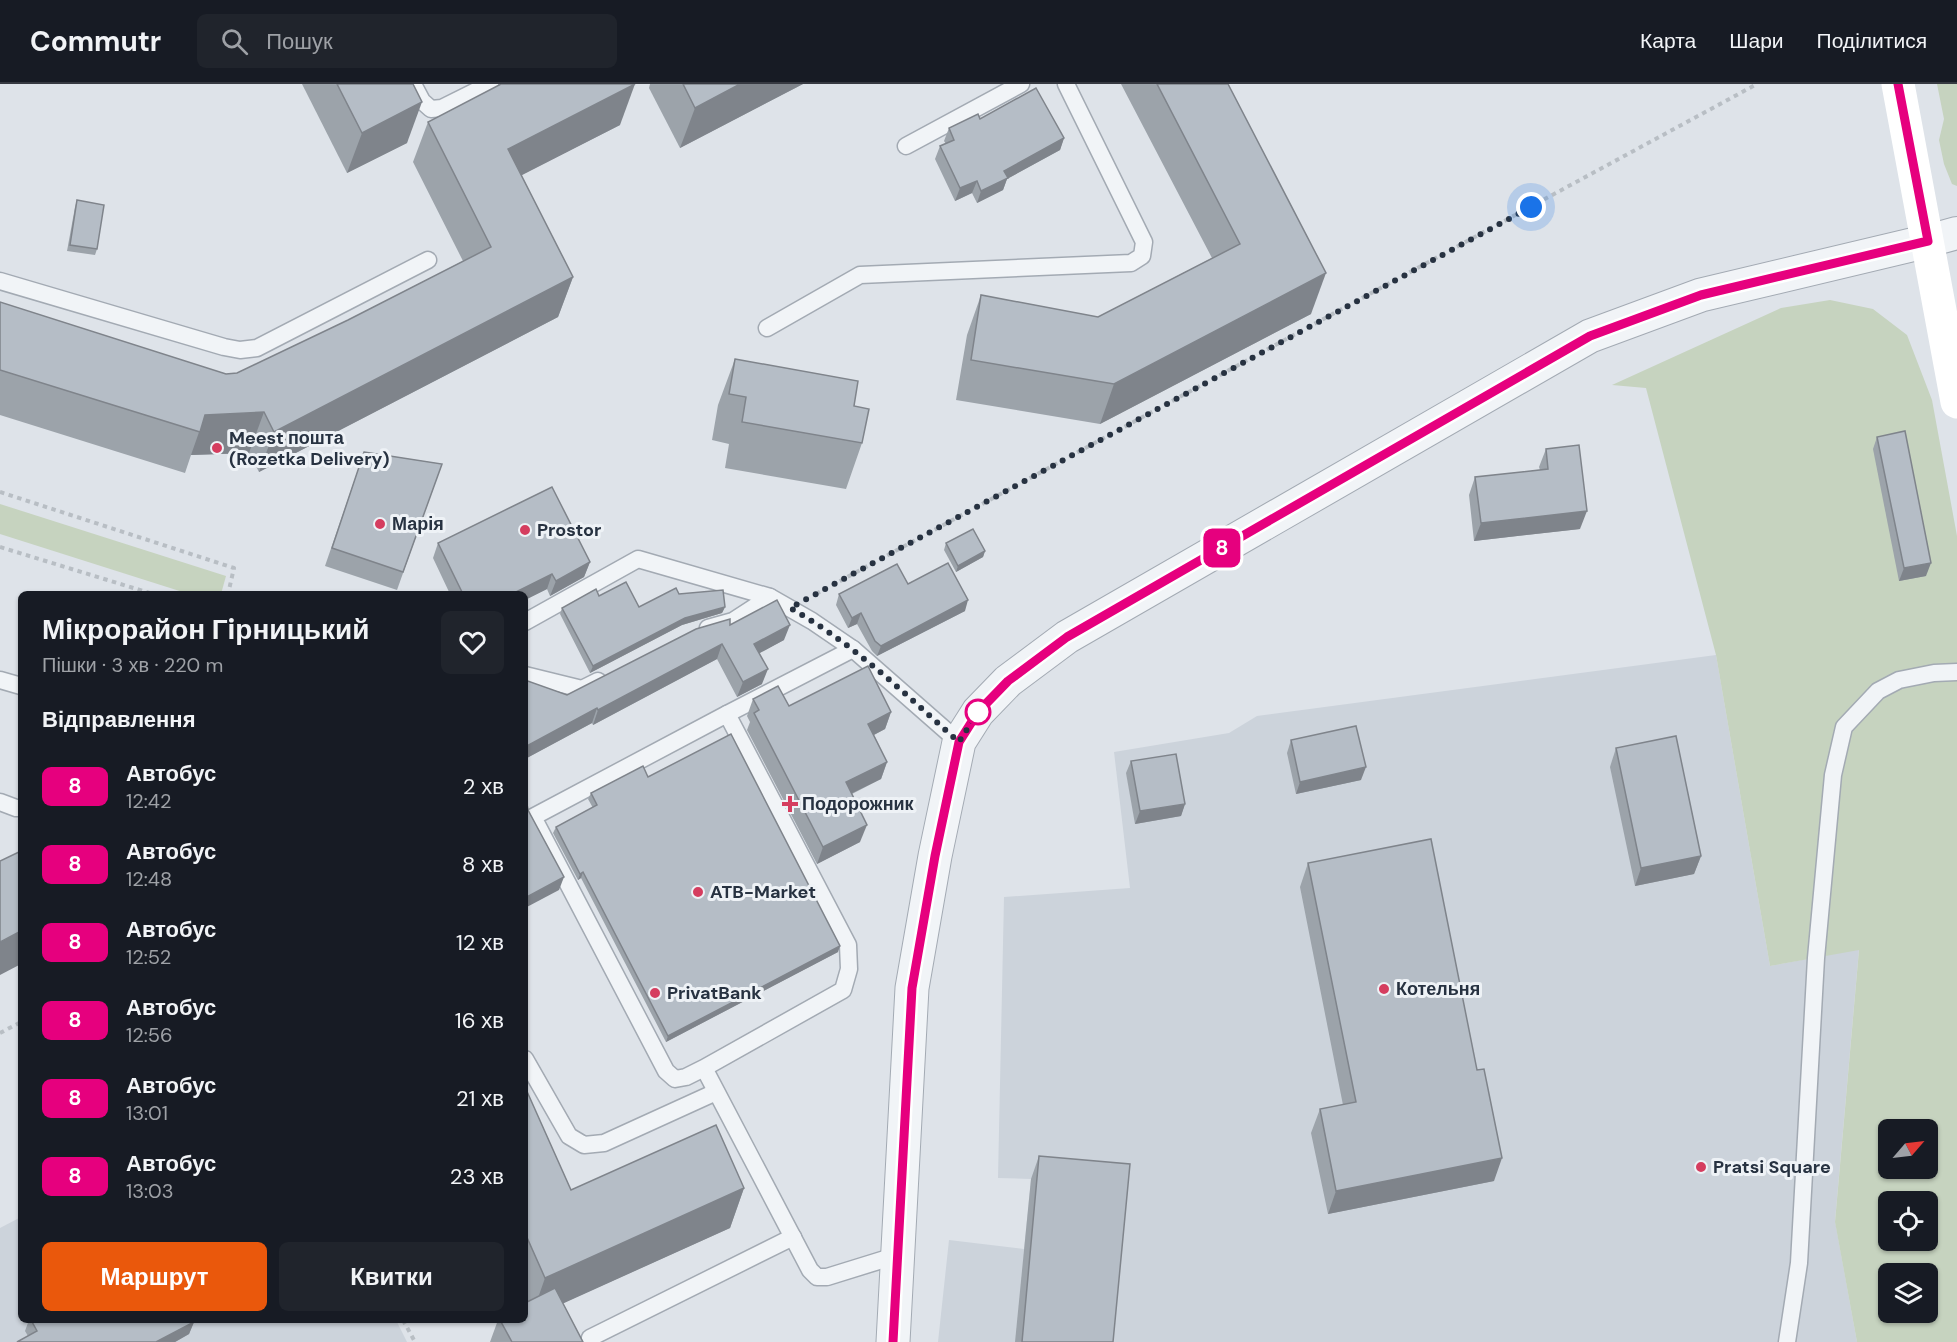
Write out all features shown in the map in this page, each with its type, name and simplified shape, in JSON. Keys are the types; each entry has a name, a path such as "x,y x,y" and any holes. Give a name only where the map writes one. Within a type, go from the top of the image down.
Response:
{"main road":[{"path":"1898,84 1942,237 1957,402"}],"street":[{"path":"893,1342 912,988 935,856 959,742 978,712 1008,681 1067,637 1590,336 1701,295 1942,237"}],"lane":[{"path":"413,84 422,101 430,109 442,108 490,84"},
{"path":"906,146 1021,84"},
{"path":"767,328 860,275 1131,263 1143,256 1144,242 1066,84"},
{"path":"0,280 240,350 257,348 428,260"},
{"path":"528,620 638,559 770,597 790,608 854,649 959,742"},
{"path":"687,634 733,621 770,597"},
{"path":"727,714 848,945 849,969 843,990 704,1068 686,1077 675,1079 666,1071 529,809 727,714 854,649"},
{"path":"1787,1342 1799,1263 1819,923 1833,775 1844,727 1878,692 1899,680 1934,673 1957,672"},
{"path":"528,676 582,689 614,673"},
{"path":"0,680 18,685"},
{"path":"0,801 18,808"},
{"path":"528,1064 569,1137 584,1145 604,1143 716,1092"},
{"path":"704,1068 810,1270 817,1276 827,1277 898,1255"},
{"path":"592,1342 590,1338 793,1237"}],"path":[{"path":"790,608 1757,84"},
{"path":"0,492 234,568 229,591"},
{"path":"0,547 143,591"},
{"path":"0,1033 18,1024"},
{"path":"405,1323 415,1342"}],"shaded area":[{"path":"1716,655 1770,966 1859,949 1835,1221 1857,1342 938,1342 949,1240 1024,1249 1031,1179 998,1178 1004,897 1130,888 1114,752 1229,733 1257,716"},
{"path":"18,1219 18,1323 398,1323 407,1342 0,1342 0,1228"}],"green space":[{"path":"1937,84 1957,84 1957,186 1952,184 1944,164 1939,140 1944,119"},
{"path":"1830,300 1873,309 1907,335 1932,400 1957,536 1957,1342 1857,1342 1835,1222 1859,950 1770,966 1716,655 1646,388 1612,385 1781,308"},
{"path":"0,504 226,576 222,591 180,591 0,534"}],"building":[{"path":"337,84 413,84 422,102 362,133"},
{"path":"501,84 635,84 508,149 573,277 274,432 264,412 205,415 200,432 0,370 0,302 226,374 237,373 348,320 491,247 428,122"},
{"path":"683,84 740,84 695,108"},
{"path":"1157,84 1228,84 1326,273 1114,384 971,360 981,295 1098,317 1240,244"},
{"path":"1036,88 1064,138 1004,171 1008,178 981,191 977,181 960,188 940,146 954,140 949,128 978,114 980,119"},
{"path":"77,200 104,205 97,249 70,245"},
{"path":"735,359 858,381 854,406 869,409 862,443 742,422 746,397 729,394"},
{"path":"1905,431 1931,563 1904,568 1877,437"},
{"path":"1579,445 1587,511 1481,523 1475,477 1548,469 1546,449"},
{"name":"Марія","path":"364,452 442,464 403,572 332,548"},
{"name":"Prostor","path":"552,487 590,562 556,581 552,574 518,591 462,591 438,543"},
{"path":"973,529 985,551 958,566 946,543"},
{"path":"948,563 968,600 881,646 875,641 861,613 852,618 839,594 897,564 908,584"},
{"path":"626,582 639,607 676,588 679,594 723,590 725,607 685,618 593,666 562,608 596,589 599,596"},
{"path":"777,600 790,625 754,644 768,669 743,682 722,644 528,745 528,681 567,695 696,629 730,619 730,625"},
{"path":"868,666 891,712 868,724 887,762 846,782 867,825 823,847 754,713 759,710 753,699 778,686 789,706"},
{"path":"1356,726 1366,767 1300,782 1291,740"},
{"name":"ATB-Market","path":"731,734 840,946 668,1036 583,872 580,874 556,827 597,805 591,793 643,766 648,777"},
{"path":"1676,736 1701,856 1641,868 1616,748"},
{"path":"1176,754 1185,804 1140,811 1131,761"},
{"path":"528,810 564,877 528,896"},
{"name":"Котельня","path":"1431,839 1477,1070 1484,1069 1502,1158 1336,1191 1320,1109 1356,1102 1308,863"},
{"path":"18,852 18,933 0,942 0,861"},
{"path":"528,1094 571,1190 716,1125 744,1188 545,1278 528,1240"},
{"path":"1039,1156 1130,1164 1113,1342 1022,1342"},
{"path":"555,1288 583,1342 512,1342 502,1323 528,1323 528,1302"},
{"path":"33,1323 192,1323 156,1342 17,1342 37,1331"}],"bus line":[{"name":"8","path":"893,1342 912,988 935,856 959,742 978,712 1008,681 1067,637 1590,336 1701,295 1928,241 1898,84"}],"place":[{"name":"Meest пошта (Rozetka Delivery)","path":"217,448"},
{"name":"Марія","path":"380,524"},
{"name":"Prostor","path":"525,530"},
{"name":"Подорожник","path":"790,804"},
{"name":"ATB-Market","path":"698,892"},
{"name":"Котельня","path":"1384,989"},
{"name":"PrivatBank","path":"655,993"},
{"name":"Pratsi Square","path":"1701,1167"}],"route":[{"path":"978,712 959,742 854,649 790,608 1531,207"}]}
